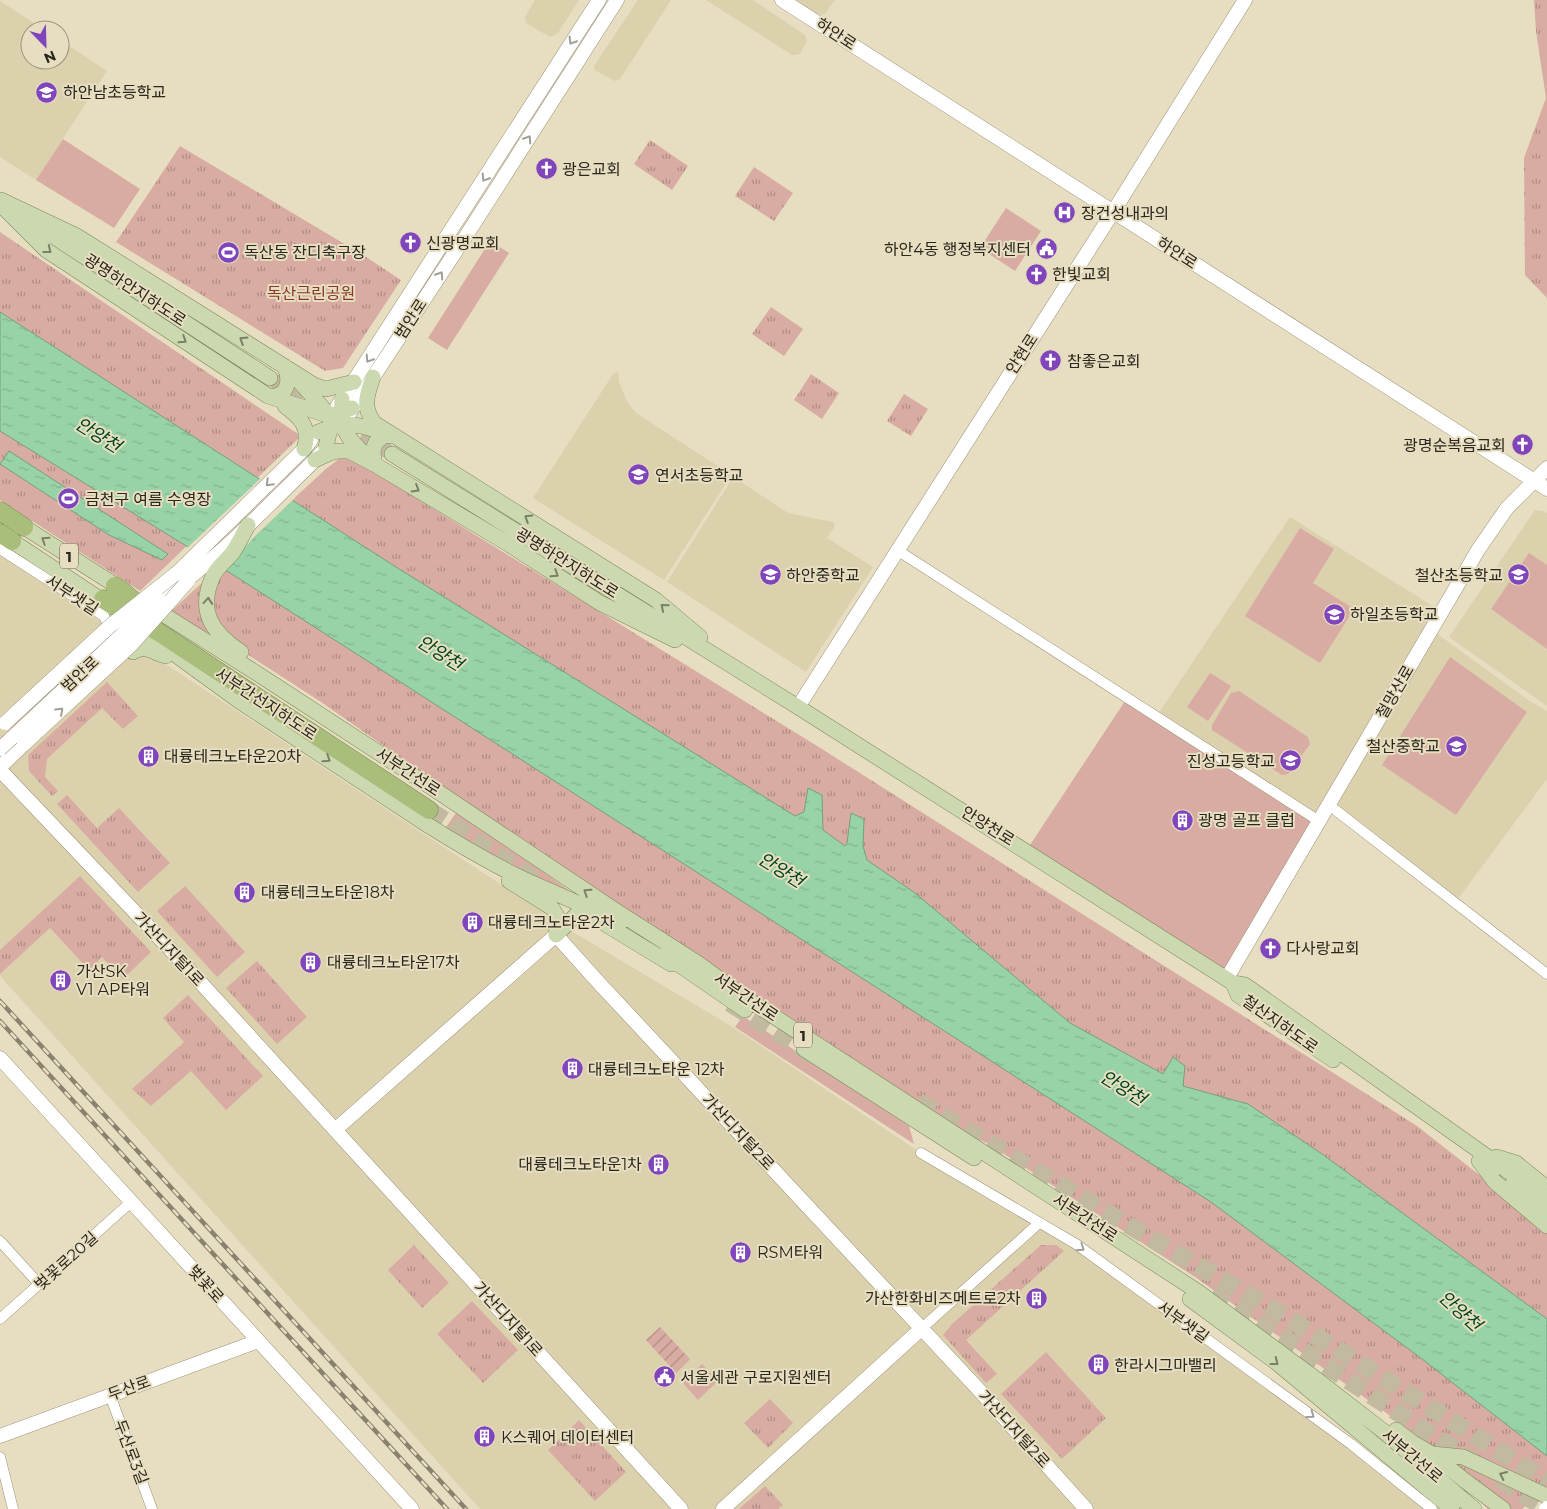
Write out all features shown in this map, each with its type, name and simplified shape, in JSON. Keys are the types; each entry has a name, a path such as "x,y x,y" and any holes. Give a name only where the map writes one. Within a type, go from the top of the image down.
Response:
{"highway":[{"name":"1","path":"0,511 24,527"},
{"name":"서부간선지하도로","path":"103,599 160,633 431,805 164,625 115,586"}],"main road":[{"path":"0,202 77,236 314,385 326,390 354,382"},
{"path":"0,202 46,250 272,397 301,419 306,431 307,440 304,449"},
{"name":"광명하안지하도로","path":"0,202 270,378"},
{"path":"272,397 286,387 289,378 284,366"},
{"path":"284,366 322,405 337,417 350,439 374,464"},
{"path":"373,377 367,396 367,410 374,423 656,600 742,672"},
{"path":"272,397 394,436"},
{"path":"326,447 337,417"},
{"path":"374,464 373,450 376,442 385,435 394,436"},
{"path":"315,460 338,451 349,451 510,545 600,603 742,672"},
{"name":"광명하안지하도로","path":"392,454 742,672"},
{"path":"248,524 233,551 214,576 207,596 207,614 217,633 227,643 321,706 412,771 425,783"},
{"name":"서부간선로","path":"24,527 115,586 250,669 699,964 744,997 1197,1291 1233,1316 1382,1430 1474,1509"},
{"name":"서부간선로","path":"4,541 103,599 149,636 239,701 455,842 518,876 598,912 1198,1304 1277,1363 1452,1509"},
{"path":"133,652 139,648 146,648 158,654 185,662"},
{"name":"안양천로","path":"742,672 1230,981"},
{"path":"455,842 491,870 552,908 557,916 556,935"},
{"path":"556,935 577,914 588,913 663,960 697,978"},
{"name":"철산지하도로","path":"1230,981 1245,985 1481,1157 1547,1199"},
{"path":"1481,1157 1516,1163 1547,1188"},
{"path":"1481,1157 1495,1182 1547,1226"},
{"name":"철산지하도로","path":"1481,1157 1547,1213"},
{"path":"1233,1316 1259,1329 1335,1383 1503,1509"},
{"path":"1348,1421 1437,1509"},
{"path":"1432,1454 1463,1457 1547,1496"}],"street":[{"name":"범안로","path":"337,417 354,382 599,0"},
{"name":"범안로","path":"0,749 159,600 337,417 373,377 617,0"},
{"name":"하안로","path":"782,0 1547,489"},
{"name":"안현로","path":"798,707 1113,212 1245,0"},
{"name":"범안로","path":"183,576 248,524 315,460 326,447"},
{"name":"철망산로","path":"1230,981 1319,822 1487,536 1507,508 1547,468"},
{"name":"서부샛길","path":"4,541 104,616 112,634 133,652"},
{"path":"897,550 1319,822"},
{"path":"2,725 110,626 183,576"},
{"path":"0,769 24,744 131,645 183,576"},
{"name":"가산디지털1로","path":"0,769 170,949 681,1509"},
{"path":"1329,805 1547,974"},
{"path":"336,1130 556,935"},
{"name":"가산디지털2로","path":"556,935 1086,1509"},
{"name":"벚꽃로","path":"0,1058 409,1508"},
{"name":"서부샛길","path":"921,1153 1076,1244 1351,1444 1432,1509"},
{"name":"벚꽃로20길","path":"0,1319 131,1202"},
{"path":"723,1509 1039,1223"},
{"path":"0,1241 39,1284"},
{"name":"두산로","path":"0,1436 258,1341"},
{"name":"두산로3길","path":"110,1395 152,1509"},
{"path":"0,1456 14,1509"}],"shaded area":[{"path":"535,0 579,0 558,33 550,37 526,23 525,17"},
{"path":"638,0 671,0 620,79 615,81 594,70 594,66"},
{"path":"706,0 753,0 805,35 807,41 800,54 792,55"},
{"path":"793,0 835,0 825,14 816,15"},
{"name":"하안남초등학교","path":"0,1 29,20 20,20 20,70 70,70 70,47 107,71 36,180 0,157"},
{"name":"연서초등학교","path":"618,372 623,392 628,403 636,413 730,474 730,477 664,580 533,498 613,374"},
{"name":"하안중학교","path":"735,478 788,513 833,522 835,526 827,538 873,567 806,672 667,582 732,479"},
{"name":"철산초등학교","path":"1535,510 1547,513 1547,706 1449,637"},
{"path":"1290,517 1444,613 1432,630 1528,700 1547,711 1547,779 1455,903 1329,805 1319,821 1156,717"},
{"path":"0,555 573,932 731,1026 921,1153 1119,1276 1203,1337 1398,1486 1424,1509 480,1509 0,976"}],"green space":[{"path":"1534,0 1547,0 1547,298 1525,275 1524,158 1546,98 1536,31"},
{"path":"63,139 140,189 114,228 36,180"},
{"path":"650,140 688,166 672,190 634,164"},
{"name":"독산근린공원","path":"180,146 363,255 401,280 343,368 325,371 116,242"},
{"path":"754,167 793,193 774,221 735,196"},
{"path":"1006,208 1041,231 1015,271 980,248"},
{"path":"0,232 301,436 140,591 0,500"},
{"path":"490,241 509,253 447,350 428,338"},
{"path":"771,307 803,329 784,356 752,334"},
{"path":"811,374 839,393 822,419 794,400"},
{"path":"904,394 928,409 911,436 887,421"},
{"path":"351,458 822,749 1417,1126 1547,1228 1547,1488 1522,1509 1488,1509 1389,1415 1195,1277 987,1143 965,1134 732,983 457,797 321,702 228,642 208,631 205,636 168,614 327,468 339,459"},
{"path":"1300,528 1334,549 1313,583 1354,609 1320,663 1245,616"},
{"path":"1529,553 1547,565 1547,649 1491,609"},
{"path":"1450,657 1527,712 1456,815 1382,765"},
{"path":"1210,673 1231,686 1208,721 1187,707"},
{"path":"107,682 138,716 123,729 102,708 47,759 45,777 58,791 52,796 29,771 28,755"},
{"path":"1239,691 1308,737 1310,744 1288,774 1282,775 1212,730 1212,725 1231,693"},
{"name":"광명 골프 클럽","path":"1127,698 1319,821 1227,978 1026,851"},
{"path":"67,795 97,828 119,808 170,863 138,892 57,804"},
{"path":"458,810 574,894 564,892 444,830"},
{"path":"80,876 151,952 123,979 102,957 89,970 50,928 0,974 0,950"},
{"path":"185,886 245,952 217,977 157,911"},
{"path":"257,961 307,1017 277,1044 226,988"},
{"path":"188,995 263,1076 226,1110 191,1071 151,1106 132,1089 184,1042 163,1018"},
{"path":"743,1016 909,1126 914,1144 735,1027"},
{"path":"414,1245 449,1283 422,1308 388,1270"},
{"path":"1041,1245 1056,1245 1064,1251 966,1340 997,1374 986,1383 943,1335 952,1324"},
{"path":"472,1301 518,1350 483,1383 437,1334"},
{"path":"660,1327 690,1359 676,1373 646,1340"},
{"path":"1046,1352 1106,1418 1062,1459 1001,1394"},
{"path":"702,1364 718,1381 698,1400 683,1383"},
{"path":"770,1399 793,1423 768,1448 744,1423"},
{"path":"579,1420 626,1472 595,1501 548,1450"},
{"path":"765,1486 783,1505 778,1509 739,1509"}],"water":[{"name":"안양천","path":"0,312 396,567 795,816 804,812 808,788 822,795 823,830 845,846 851,813 864,819 863,846 867,860 915,893 1070,1023 1163,1074 1173,1057 1185,1066 1183,1086 1248,1104 1322,1154 1547,1319 1547,1456 1422,1359 1211,1202 235,576 0,431"},
{"name":"금천구 여름 수영장","path":"9,451 168,554 162,560 109,535 0,464"}],"pier":[{"path":"262,477 295,498 254,537 224,572 186,549"}],"tunnel":[{"path":"270,378 322,411"},
{"path":"342,423 392,454"},
{"path":"429,810 535,880"},
{"path":"730,1003 816,1057"},
{"path":"918,1102 1289,1319 1547,1481"},
{"path":"1211,1295 1294,1345 1474,1462"},
{"path":"1500,1479 1546,1509"}],"railway":[{"path":"0,1001 466,1509"},
{"path":"0,1021 447,1509"}],"place":[{"name":"하안남초등학교","path":"47,92"},
{"name":"광은교회","path":"546,169"},
{"name":"장건성내과의","path":"1065,213"},
{"name":"신광명교회","path":"410,243"},
{"name":"하안4동 행정복지센터","path":"1047,249"},
{"name":"독산동 잔디축구장","path":"228,252"},
{"name":"한빛교회","path":"1036,274"},
{"name":"참좋은교회","path":"1051,361"},
{"name":"광명순복음교회","path":"1522,445"},
{"name":"연서초등학교","path":"639,475"},
{"name":"금천구 여름 수영장","path":"69,499"},
{"name":"하안중학교","path":"770,575"},
{"name":"철산초등학교","path":"1519,575"},
{"name":"하일초등학교","path":"1334,614"},
{"name":"철산중학교","path":"1456,746"},
{"name":"대륭테크노타운20차","path":"148,756"},
{"name":"진성고등학교","path":"1291,761"},
{"name":"광명 골프 클럽","path":"1182,820"},
{"name":"대륭테크노타운18차","path":"245,892"},
{"name":"대륭테크노타운2차","path":"472,922"},
{"name":"다사랑교회","path":"1270,948"},
{"name":"대륭테크노타운17차","path":"311,962"},
{"name":"가산SK V1 AP타워","path":"60,980"},
{"name":"대륭테크노타운 12차","path":"572,1069"},
{"name":"대륭테크노타운1차","path":"658,1164"},
{"name":"RSM타워","path":"741,1252"},
{"name":"가산한화비즈메트로2차","path":"1037,1298"},
{"name":"한라시그마밸리","path":"1098,1365"},
{"name":"서울세관 구로지원센터","path":"664,1377"},
{"name":"K스퀘어 데이터센터","path":"485,1437"}]}
